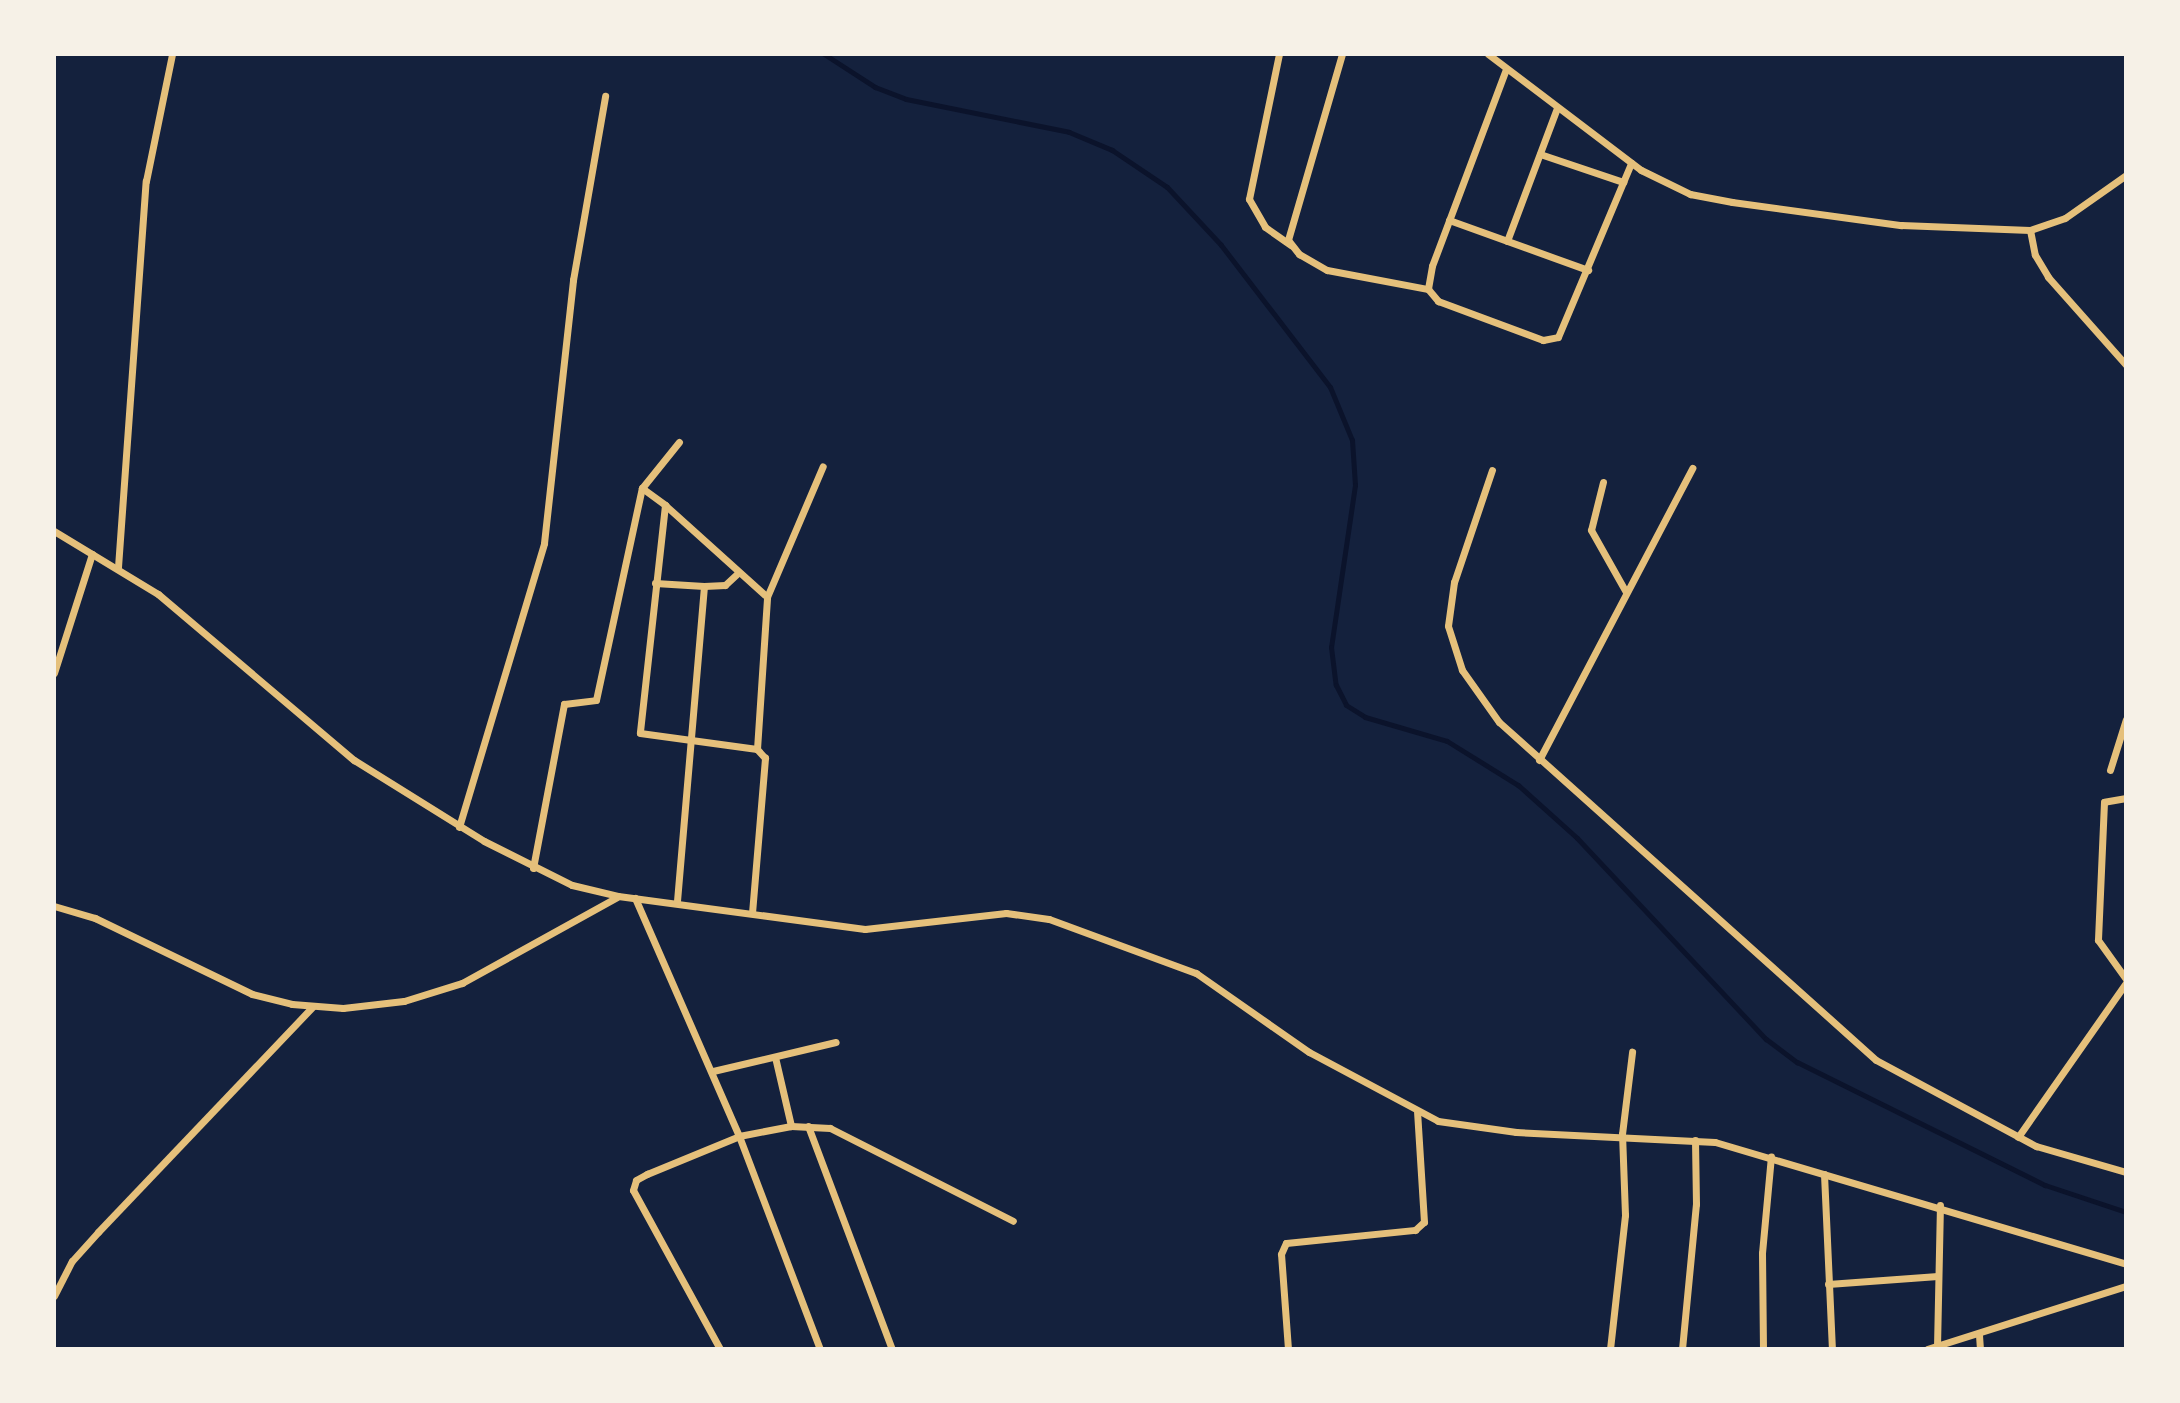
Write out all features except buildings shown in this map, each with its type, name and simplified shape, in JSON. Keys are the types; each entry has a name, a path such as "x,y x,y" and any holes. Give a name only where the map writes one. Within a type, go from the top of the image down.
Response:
{"street":[{"path":"118,567 146,181 172,54"},
{"path":"1279,54 1249,199 1265,227 1327,270 1428,289 1446,306 1551,340 1564,330 1631,163"},
{"path":"1292,246 1288,240 1292,213 1342,54"},
{"path":"1488,54 1631,163 1690,194 1732,202 1901,225 2030,230 2065,218 2126,175"},
{"path":"1428,289 1449,220 1506,69"},
{"path":"459,827 544,543 573,280 605,96"},
{"path":"1507,241 1557,108"},
{"path":"1540,154 1623,182"},
{"path":"1449,220 1588,270"},
{"path":"2030,230 2035,255 2048,277 2126,365"},
{"path":"533,868 564,704 596,700 642,488 679,442"},
{"path":"757,749 767,597 823,466"},
{"path":"1539,760 1692,468"},
{"path":"1492,470 1454,582 1448,626 1452,648 1476,692 1539,760 1859,1047 1909,1080 2018,1137 2065,1158 2126,1172"},
{"path":"1603,482 1591,530 1626,592"},
{"path":"642,488 767,597"},
{"path":"665,505 640,733 690,743 757,749 765,758 752,913"},
{"path":"54,531 158,594 321,735 459,827 533,868 618,896 677,901 865,929 1006,913 1049,919 1196,973 1273,1030 1417,1112 1460,1126 1695,1140 1771,1156 2126,1264"},
{"path":"54,673 92,554"},
{"path":"655,583 725,585 738,573"},
{"path":"677,901 704,586"},
{"path":"2110,770 2126,719"},
{"path":"2018,1137 2126,981 2098,940 2104,802 2126,798"},
{"path":"54,906 95,918 232,986 312,1007 389,1003 462,983 618,896"},
{"path":"635,898 713,1071 820,1349"},
{"path":"54,1296 72,1261 312,1007"},
{"path":"713,1071 836,1042"},
{"path":"1610,1349 1625,1215 1622,1134 1632,1052"},
{"path":"775,1057 791,1126"},
{"path":"1288,1349 1281,1254 1286,1243 1415,1230 1424,1222 1417,1112"},
{"path":"720,1349 633,1186 647,1174 739,1136 791,1126 830,1128 1013,1221"},
{"path":"808,1126 892,1348 882,1349"},
{"path":"1682,1349 1696,1204 1695,1140"},
{"path":"1763,1349 1762,1253 1771,1156"},
{"path":"1824,1174 1832,1349"},
{"path":"1937,1348 1940,1205"},
{"path":"1828,1284 1938,1276"},
{"path":"1927,1349 2126,1286"},
{"path":"1979,1335 1980,1349"}],"waterway":[{"path":"824,54 875,87 906,99 1069,132 1112,150 1167,187 1221,245 1330,387 1352,440 1355,485 1331,647 1336,685 1346,705 1365,717 1447,741 1518,785 1577,838 1766,1039 1797,1062 2045,1185 2126,1212"}]}
